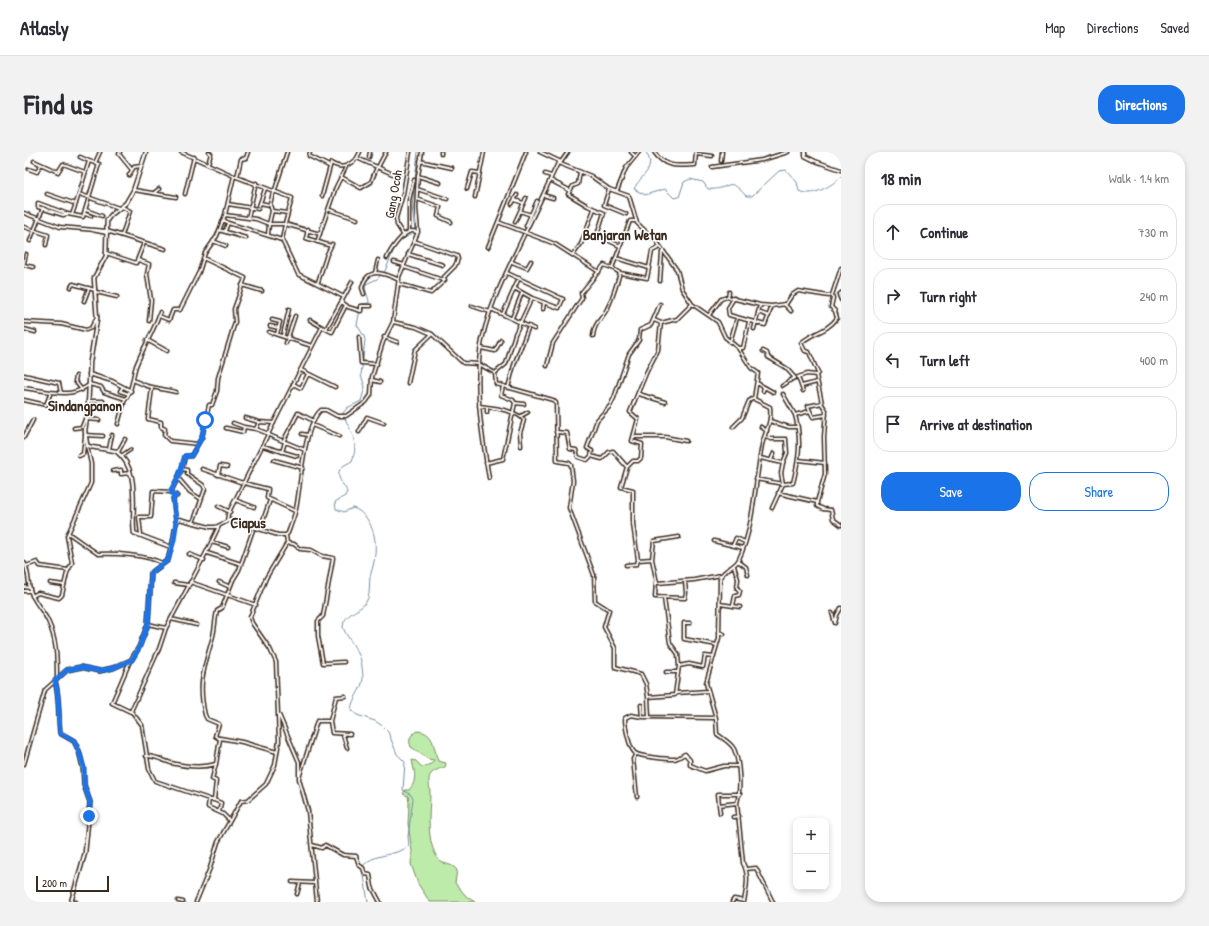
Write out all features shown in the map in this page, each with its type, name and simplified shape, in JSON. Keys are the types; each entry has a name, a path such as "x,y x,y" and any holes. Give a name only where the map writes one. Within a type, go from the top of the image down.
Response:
{"street":[{"path":"96,163 100,152"},
{"path":"79,456 83,454 89,374 97,317 93,290 95,275 104,262 106,253 104,232 109,218 120,208 134,190 146,152"},
{"path":"181,152 188,153 236,177 256,183 265,189 292,198 293,202 288,213 282,240 298,274 318,282 344,297"},
{"path":"208,152 211,154 208,163"},
{"path":"159,316 168,320 173,310 180,311 195,280 203,258 224,220 241,159 246,158 248,152"},
{"path":"268,235 272,211 270,206 287,152"},
{"path":"310,152 309,156 329,166 331,164 338,168 346,167"},
{"path":"317,242 341,177 346,167 357,158 360,152"},
{"path":"368,157 370,152"},
{"path":"341,177 361,188 371,182 386,152"},
{"name":"Gang Ocoh","path":"404,236 397,225 396,218 403,194 410,152"},
{"path":"196,902 210,868 217,844 225,832 229,820 240,801 248,800 270,777 279,741 276,662 272,653 250,619 266,578 287,543 286,535 295,511 308,435 314,420 321,410 326,410 339,416 346,416 368,400 372,392 372,380 384,337 393,322 399,280 417,232 417,189 422,152"},
{"path":"475,197 484,152"},
{"path":"488,247 526,152"},
{"path":"540,152 561,162"},
{"path":"526,226 558,163 561,162 568,152"},
{"path":"631,152 634,156"},
{"path":"617,191 623,177 622,176 634,156 639,152"},
{"path":"654,152 659,159 670,166 695,165 696,153 712,156"},
{"path":"721,161 722,152"},
{"path":"712,167 762,160 788,152"},
{"path":"805,152 805,156 841,170"},
{"path":"121,153 132,170"},
{"path":"68,214 63,215 38,207 39,203 68,214 84,217 99,164 80,157"},
{"path":"185,194 194,157"},
{"path":"357,158 395,174"},
{"path":"34,161 58,172 63,164 85,172"},
{"path":"72,215 89,161"},
{"path":"420,161 452,168"},
{"path":"558,163 591,176 609,189 630,197 636,221 660,247 662,252 677,270 682,289 692,304 718,322 723,336 738,348 751,368 758,373 757,383 754,388 754,398"},
{"path":"29,169 37,172 40,165"},
{"path":"130,175 136,166 141,166"},
{"path":"322,196 329,166"},
{"path":"467,189 472,172 480,173"},
{"path":"580,172 578,184 572,186 568,194 604,213 597,235 620,246"},
{"path":"545,174 551,176"},
{"path":"418,176 440,183"},
{"path":"410,232 409,200 414,180"},
{"path":"550,180 569,190"},
{"path":"248,218 256,183"},
{"path":"154,193 159,189"},
{"path":"228,204 258,209 265,189"},
{"path":"417,189 447,199"},
{"path":"609,189 604,205 626,214"},
{"path":"134,190 176,197"},
{"path":"47,194 76,204"},
{"path":"79,194 130,211 122,235"},
{"path":"512,204 517,195"},
{"path":"543,195 553,198"},
{"path":"515,222 526,198"},
{"path":"417,199 440,207 438,216 451,222"},
{"path":"514,200 523,203"},
{"path":"489,478 479,406 479,364 481,348 491,309 526,232 537,201"},
{"path":"260,203 270,206"},
{"path":"30,241 43,208"},
{"path":"573,255 581,244 594,209"},
{"path":"86,210 102,216"},
{"path":"330,210 357,219"},
{"path":"520,210 532,216"},
{"path":"272,211 288,213"},
{"path":"24,213 62,227 89,228 122,235 165,249"},
{"path":"85,214 91,216"},
{"path":"226,215 248,218 269,224 285,224 308,229 320,234"},
{"path":"224,220 228,223 282,240"},
{"path":"612,268 630,221 636,221"},
{"path":"498,222 556,244 598,272"},
{"path":"226,231 228,223"},
{"path":"24,227 48,235 46,245"},
{"path":"308,229 306,238 332,245 326,254 318,282"},
{"path":"219,230 246,238"},
{"path":"387,258 390,250 404,236 410,232 417,232"},
{"path":"213,240 226,246"},
{"path":"399,284 430,293 445,280 446,275 455,266 457,261 457,256 414,241"},
{"path":"106,253 135,263 138,260 144,243"},
{"path":"547,366 553,343 582,298 581,293 598,272 605,265 620,273 647,278 652,252 660,247"},
{"path":"660,281 662,252"},
{"path":"26,254 24,264 33,267"},
{"path":"408,254 443,265"},
{"path":"171,492 182,468 185,456 191,456 202,437 209,405 212,405 217,392 218,378 235,322 234,309 245,278 203,258"},
{"path":"616,258 649,268"},
{"path":"138,260 149,265 147,274 152,300 149,321"},
{"path":"364,294 362,288 364,282 374,273 378,260"},
{"path":"512,262 527,268 531,261"},
{"path":"394,262 445,280"},
{"path":"841,268 832,296 831,306 837,317 832,325 824,331 809,336 801,343 804,351 809,352 814,361 818,373 816,375 821,403 826,409 825,475 817,506 823,509 831,510 833,519 841,525"},
{"path":"374,273 381,272 399,280"},
{"path":"507,273 563,299 559,308 532,298 514,288"},
{"path":"593,336 594,327 608,308 620,273"},
{"path":"502,314 519,278"},
{"path":"326,329 352,282"},
{"path":"71,287 73,284 117,297"},
{"path":"242,286 262,291"},
{"path":"84,301 93,290"},
{"path":"709,315 721,299 728,297 760,305 772,306 784,304 791,296 800,291 832,296"},
{"path":"728,297 729,292"},
{"path":"512,318 522,293"},
{"path":"841,293 839,295 841,300"},
{"path":"495,373 506,364 520,322 532,298"},
{"path":"734,298 728,307 728,314 749,322 765,325 772,306"},
{"path":"342,302 361,311 361,306 371,306"},
{"path":"543,309 544,303"},
{"path":"556,432 567,433 570,449 576,450 578,457 587,460 591,456 592,450 587,448 596,420 612,402 621,375 625,369 627,358 639,340 640,330 650,325 654,320 660,304"},
{"path":"654,320 661,323 677,319 692,304"},
{"path":"784,304 791,311"},
{"path":"310,320 332,332 346,305"},
{"path":"754,329 760,305"},
{"path":"472,306 490,312"},
{"path":"283,335 288,309"},
{"path":"491,309 534,329"},
{"path":"118,424 125,399 131,391 136,365 160,312"},
{"path":"758,312 769,316"},
{"path":"286,343 295,316"},
{"path":"24,322 61,324 85,330 91,328 97,317"},
{"path":"730,342 737,318"},
{"path":"272,320 280,322 277,334"},
{"path":"393,322 416,327 432,334 463,363 479,364 495,373"},
{"path":"738,348 743,348 749,322"},
{"path":"626,566 637,564 638,560 633,524 634,490 621,487 627,468 633,461 639,461 641,458 642,444 632,442 638,419 630,412 639,394 647,371 658,350 661,323"},
{"path":"270,326 279,328"},
{"path":"508,388 514,363 529,326"},
{"path":"227,521 235,500 245,483 322,327"},
{"path":"24,329 35,332"},
{"path":"269,332 283,335 312,346"},
{"path":"408,383 415,350 432,334"},
{"path":"359,337 363,363 377,364"},
{"path":"384,337 397,342"},
{"path":"147,340 167,351"},
{"path":"481,348 495,351 501,340"},
{"path":"764,351 767,353 768,357 786,368 795,378"},
{"path":"300,370 335,387"},
{"path":"495,373 495,384 555,401 557,461 571,465 573,481 569,508 594,576 595,601 609,610 604,627 614,647 615,667 641,674 646,684 649,717"},
{"path":"89,374 113,382 122,388 131,391"},
{"path":"294,384 301,388 308,374"},
{"path":"782,386 795,378 807,374 816,375"},
{"path":"24,375 59,383 62,394"},
{"path":"76,376 75,383 81,391"},
{"path":"798,377 803,391"},
{"path":"133,380 152,388 176,392"},
{"path":"372,380 380,382"},
{"path":"802,386 817,382"},
{"path":"757,383 773,392"},
{"path":"24,388 69,394 81,391 89,385 98,386 102,388 104,392 125,399"},
{"path":"503,386 501,395 512,399 515,403 524,404"},
{"path":"762,391 764,387"},
{"path":"122,388 120,391 129,394"},
{"path":"152,388 148,419 161,422 161,427 165,429 164,435 170,441 198,444"},
{"path":"24,400 46,405 51,392"},
{"path":"639,394 665,402"},
{"path":"756,480 783,484 793,483 799,460 800,447 798,427 795,415 782,394"},
{"path":"656,582 685,581 721,574 734,566 738,561 745,542 760,458 770,421 769,406 754,398"},
{"path":"733,427 742,418 749,401 754,398"},
{"path":"88,401 103,401"},
{"path":"486,463 504,458 506,437 515,403"},
{"path":"821,403 808,406 813,417 826,415"},
{"path":"479,406 513,412 520,416 524,420 520,433 520,446"},
{"path":"487,407 487,412"},
{"path":"795,415 810,411"},
{"path":"520,416 528,412"},
{"path":"282,452 284,442 298,413 314,420"},
{"path":"74,428 82,428 87,414"},
{"path":"86,418 99,420"},
{"path":"246,418 259,422 274,423"},
{"path":"360,432 367,418 384,423"},
{"path":"24,437 32,420"},
{"path":"770,421 789,427 798,427"},
{"path":"256,430 259,422"},
{"path":"233,423 256,430 305,450"},
{"path":"312,425 324,429 326,432 339,436"},
{"path":"226,428 243,432 244,427"},
{"path":"761,427 767,431"},
{"path":"85,434 103,436"},
{"path":"32,596 38,593 59,598 64,584 71,561 67,541 68,533 90,486 91,464 85,434"},
{"path":"302,434 308,435"},
{"path":"109,450 112,435"},
{"path":"634,436 665,437 686,441"},
{"path":"765,436 774,439 786,439 787,453 781,473 783,484 772,508"},
{"path":"118,452 125,439"},
{"path":"87,445 118,452 131,473 133,532 141,537 171,547"},
{"path":"263,446 297,456"},
{"path":"121,456 130,450"},
{"path":"591,456 603,459 608,452 613,451 627,468"},
{"path":"771,460 774,453"},
{"path":"760,458 783,463"},
{"path":"274,460 303,468"},
{"path":"799,460 825,463"},
{"path":"218,475 220,466 227,467"},
{"path":"182,468 187,470 187,474 205,487 193,523"},
{"path":"202,469 268,489 267,498 295,511"},
{"path":"113,471 121,470 121,474 131,473"},
{"path":"178,478 190,492 201,499"},
{"path":"141,537 139,517 151,517 153,491 171,492 176,496 173,498 176,523 175,537 168,560 153,571 150,576 148,624 139,648 130,661 112,703 126,712 131,712 142,725 150,773 157,783 221,803 219,812"},
{"path":"778,493 817,502"},
{"path":"235,500 254,507"},
{"path":"260,529 270,500"},
{"path":"218,506 230,512"},
{"path":"176,523 179,519 182,519 210,527 220,525 227,521 233,521 278,535 286,535"},
{"path":"131,712 166,628 188,585 204,560 220,525"},
{"path":"254,527 241,564 227,594 222,609 217,613 201,686 205,715 207,719 219,724 215,736 277,752"},
{"path":"68,533 98,554 112,553 154,559 162,564"},
{"path":"679,537 654,541 652,559 656,582 655,597 686,598 685,581"},
{"path":"733,545 736,538 745,542"},
{"path":"714,541 743,548"},
{"path":"212,542 228,547"},
{"path":"287,543 291,543 304,550 311,550 322,556 333,558 323,616 318,621 318,636 322,663 344,662"},
{"path":"207,553 241,564"},
{"path":"189,554 204,560"},
{"path":"638,560 652,559"},
{"path":"738,561 746,567 748,575"},
{"path":"24,562 32,596 48,621 54,639 58,665 56,681 59,699 58,711 60,733 74,741 79,751 84,768 84,785 90,802 85,853 71,902 76,902"},
{"path":"26,566 38,562 40,566 68,570"},
{"path":"733,606 735,596 739,595 740,591 737,588 738,580 734,566"},
{"path":"721,574 719,632 714,657 706,679 716,718 718,735 734,750 738,766 740,794 737,803 743,863 746,869 748,885 744,901 734,899 732,902"},
{"path":"190,582 227,594 246,603 256,605"},
{"path":"218,582 230,587"},
{"path":"50,583 64,584"},
{"path":"174,583 188,585"},
{"path":"24,588 30,589"},
{"path":"24,591 30,589"},
{"path":"664,598 670,643 678,654 679,666 677,672 676,693"},
{"path":"720,604 740,608"},
{"path":"832,613 835,623 841,608"},
{"path":"171,619 197,625"},
{"path":"690,622 684,623 684,639 717,645"},
{"path":"148,624 166,628"},
{"path":"719,632 724,634"},
{"path":"679,666 689,664 703,666 705,656 714,657"},
{"path":"24,764 45,690 67,670 81,667 100,671 113,668 121,663 130,661"},
{"path":"666,672 677,672"},
{"path":"648,697 674,696 676,693 708,691"},
{"path":"345,696 336,697 330,721 332,733 343,735 350,734"},
{"path":"641,705 642,717"},
{"path":"278,714 298,758 299,780 308,811 317,902"},
{"path":"636,754 627,733 625,717 631,715 642,717 716,718"},
{"path":"299,780 317,721 330,721"},
{"path":"343,735 347,748"},
{"path":"214,800 216,781 212,779 216,764 219,738"},
{"path":"636,754 650,756 660,760 669,758 676,759 685,754 690,760 690,765 705,771 724,766 738,766"},
{"path":"636,754 633,759 637,797"},
{"path":"146,756 155,756 176,764 204,766 216,764"},
{"path":"720,813 718,794 740,794"},
{"path":"209,800 208,806 229,820"},
{"path":"719,805 737,803"},
{"path":"733,817 739,816"},
{"path":"312,845 322,848 325,845 343,855 355,856 365,874 370,875 372,887 380,902"},
{"path":"746,869 756,868 773,902"},
{"path":"292,882 314,883"},
{"path":"297,894 300,883"},
{"path":"178,901 183,902"}],"green space":[{"path":"417,731 423,732 430,737 438,761 446,763 445,767 433,772 429,778 429,827 432,844 439,860 453,866 457,870 455,883 467,897 475,902 430,902 418,884 411,864 412,851 408,824 409,803 408,796 403,794 405,790 409,790 414,783 415,775 412,760 416,761 422,767 431,764 434,760 428,759 411,747 410,738"}],"waterway":[{"path":"398,243 415,231 412,207 418,152"},
{"path":"646,152 650,163 649,168 634,189 645,195 665,189 674,198 679,197 684,182 690,179 703,182 708,189 732,185 740,189 746,196 752,196 779,171 786,170 797,182 799,191 810,193 827,187 841,177"},
{"path":"363,866 372,859 397,852 409,846 408,836 413,799 411,795 403,790 405,762 397,754 388,732 375,721 357,715 351,710 353,702 361,687 363,672 360,657 343,626 344,621 350,614 363,606 368,598 370,577 374,559 375,540 371,526 364,515 353,508 344,512 336,509 335,502 345,496 347,492 339,478 339,472 342,467 352,461 355,447 353,436 343,413 347,408 361,401 365,387 361,375 365,340 357,325 361,304 369,303 366,284 377,279 385,271 396,245"},
{"path":"363,869 368,902"}],"district":[{"name":"Banjaran Wetan","path":"625,234"},
{"name":"Sindangpanon","path":"85,405"},
{"name":"Ciapus","path":"248,522"}],"route":[{"path":"89,816 90,800 84,785 84,768 79,751 74,741 60,734 59,731 59,699 55,681 67,670 81,667 93,671 100,671 128,662 134,657 143,639 148,624 149,581 151,573 168,560 175,537 176,523 173,498 176,496 175,493 171,492 171,490 179,476 185,456 191,456 202,437 205,420"}]}
